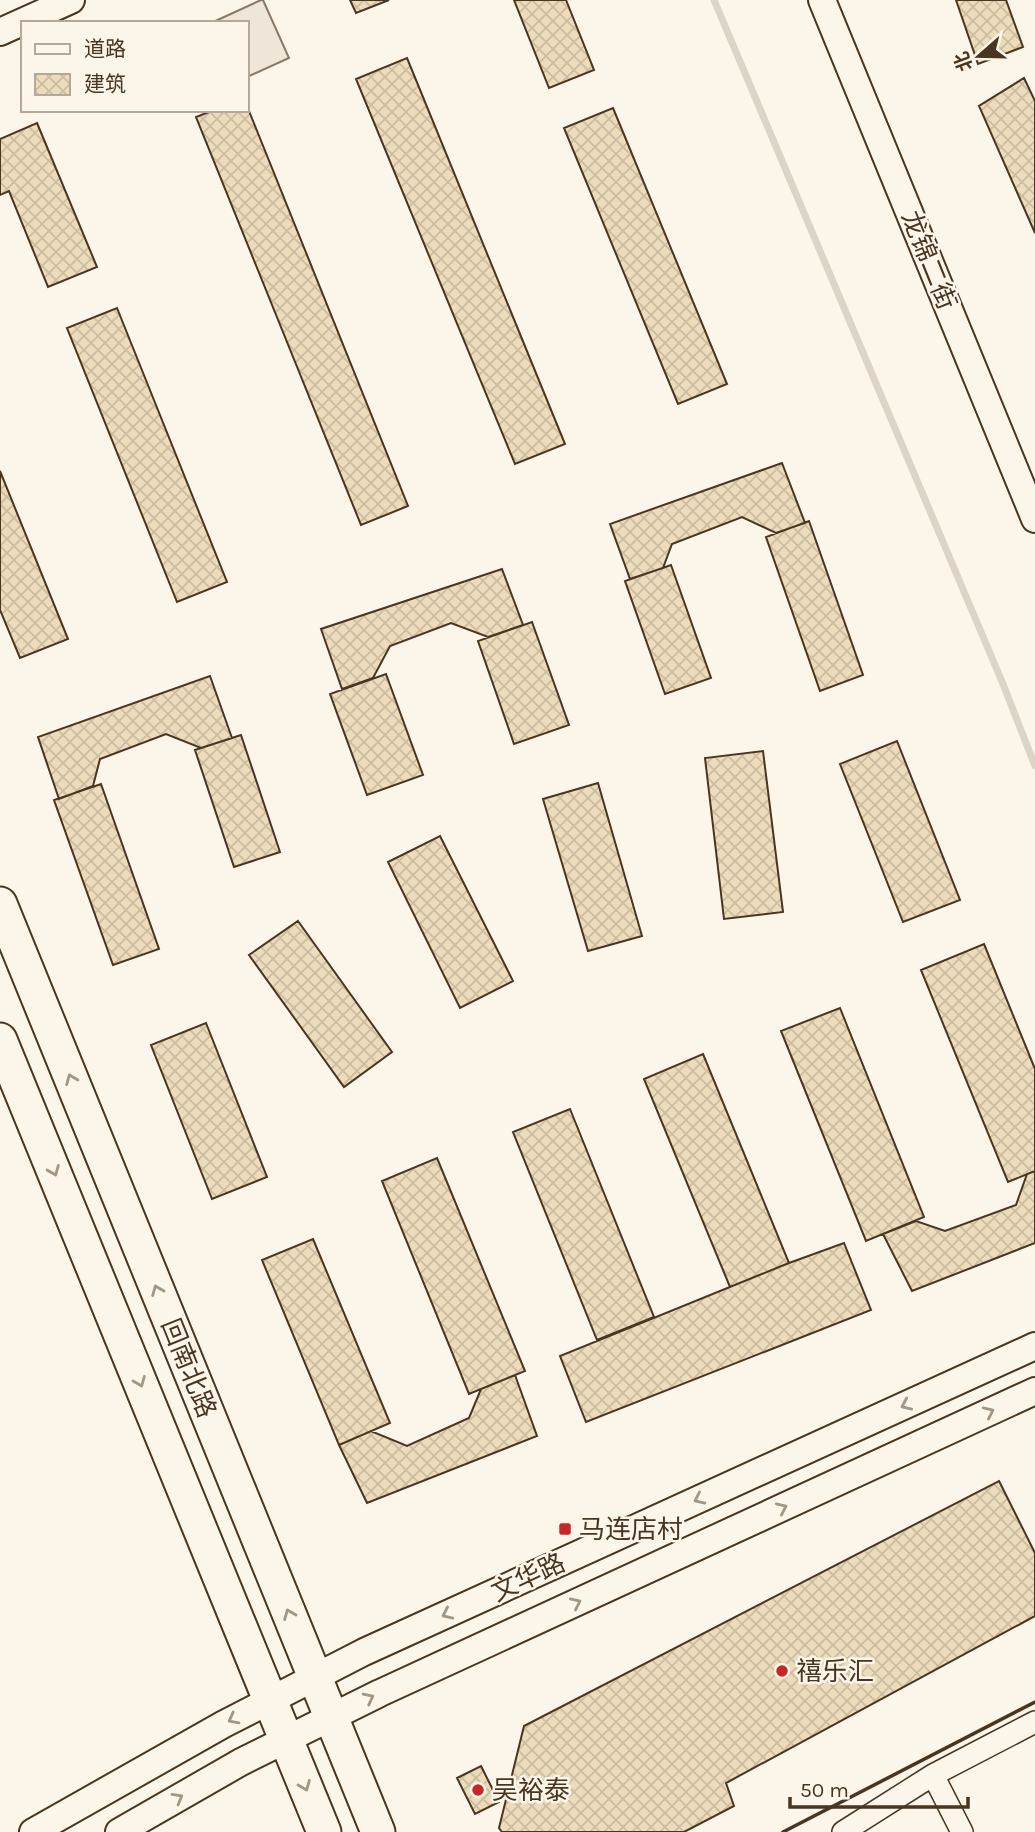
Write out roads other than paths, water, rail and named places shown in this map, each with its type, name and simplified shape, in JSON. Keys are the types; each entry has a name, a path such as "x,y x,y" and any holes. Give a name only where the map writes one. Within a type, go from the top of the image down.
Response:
{"main road":[{"name":"回南北路","path":"0,904 378,1832"},
{"name":"回南北路","path":"0,1040 324,1832"}],"street":[{"path":"26,21 71,0"},
{"name":"龙锦二街","path":"822,0 1035,519"},
{"path":"0,33 21,23"},
{"name":"文华路","path":"33,1832 224,1724 363,1652 1035,1346"},
{"name":"文华路","path":"119,1832 241,1762 380,1693 1035,1391"},
{"path":"844,1832 933,1775 1032,1730"},
{"path":"933,1775 962,1832"}],"waterway":[{"path":"714,0 1003,684 1035,766"}],"place":[{"name":"马连店村","path":"565,1529"},
{"name":"禧乐汇","path":"782,1671"},
{"name":"吴裕泰","path":"478,1790"}]}
